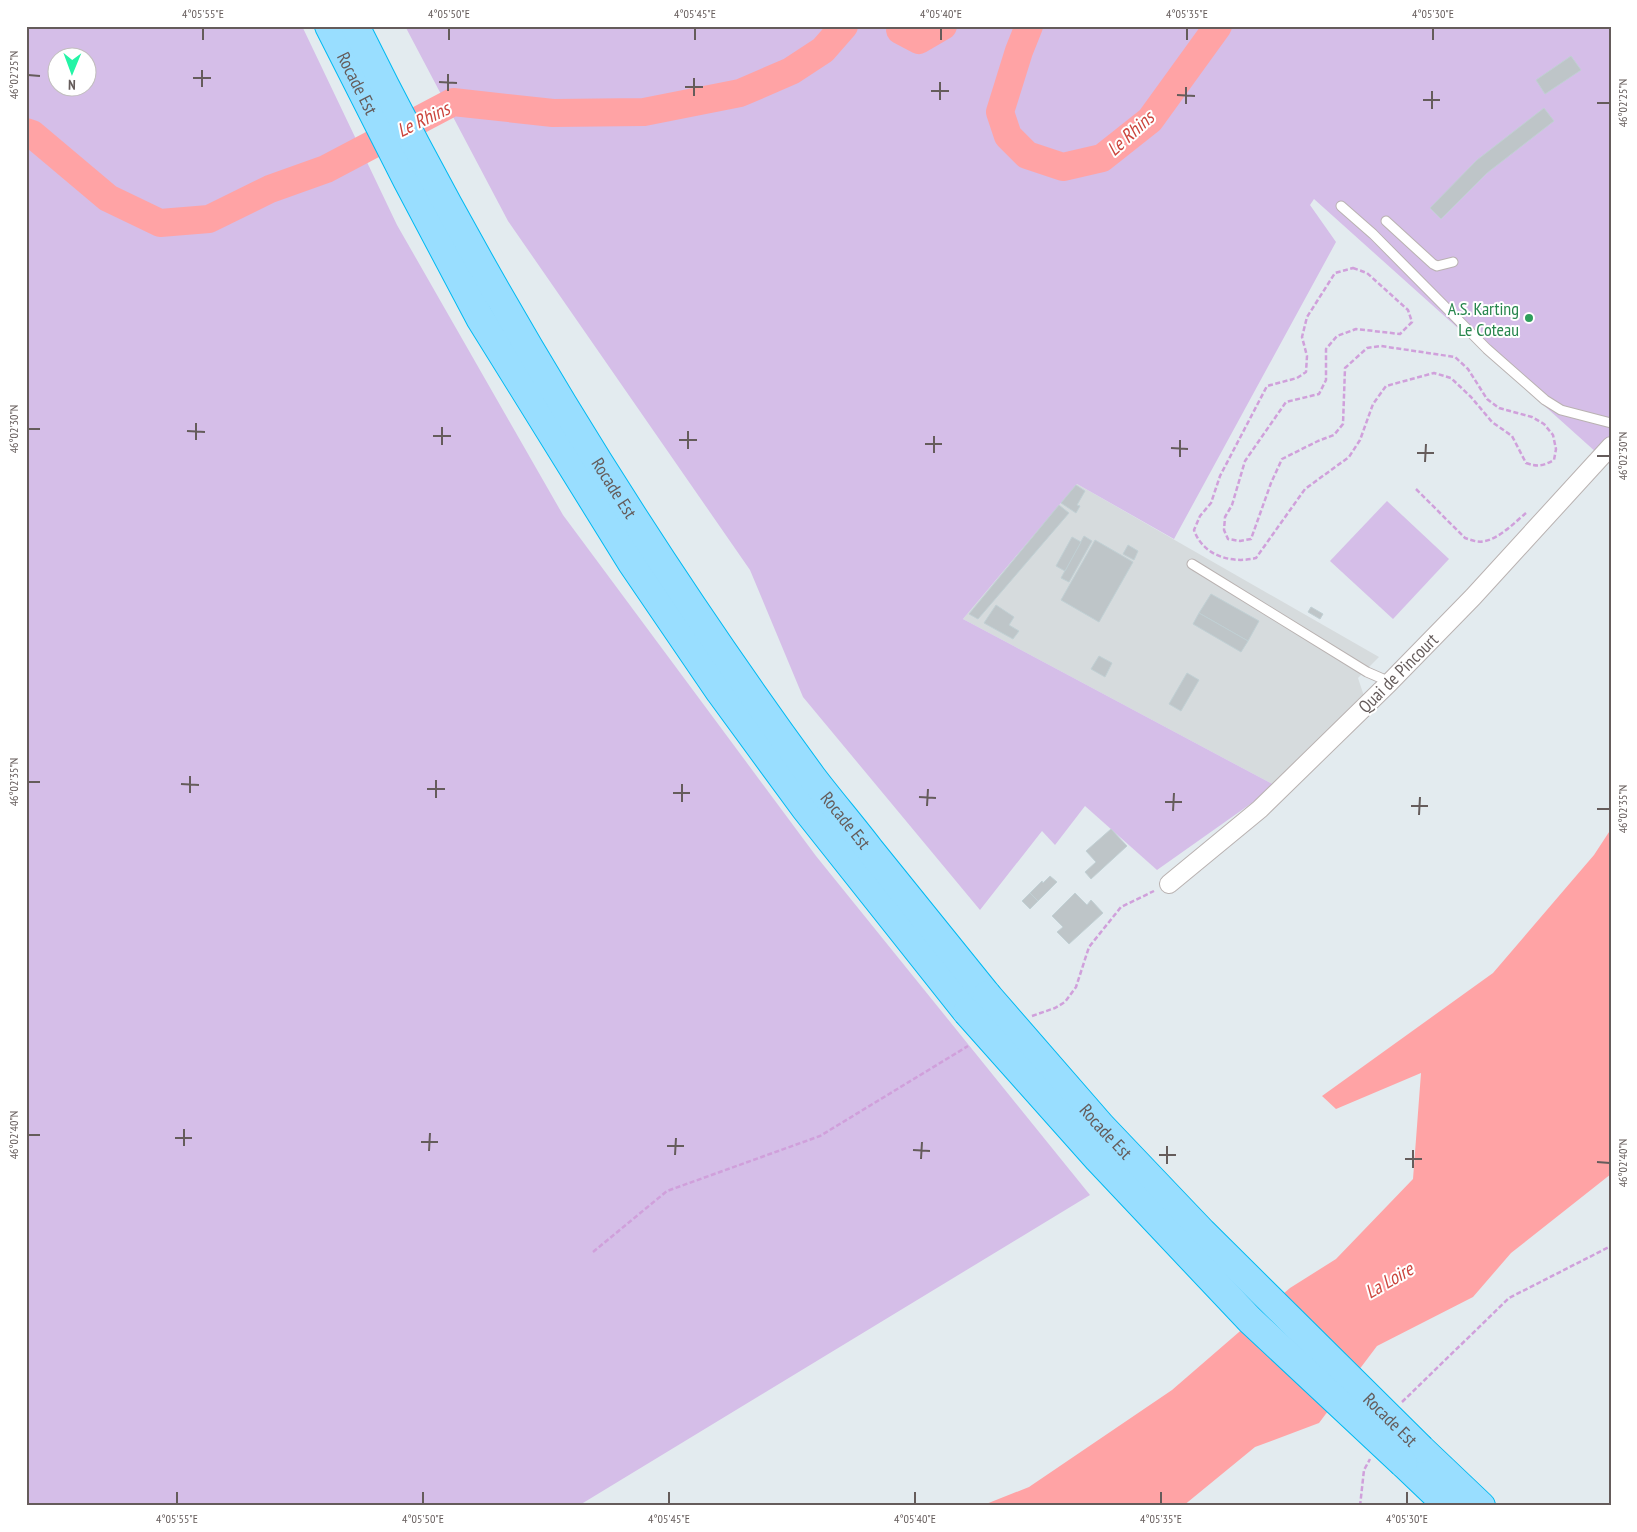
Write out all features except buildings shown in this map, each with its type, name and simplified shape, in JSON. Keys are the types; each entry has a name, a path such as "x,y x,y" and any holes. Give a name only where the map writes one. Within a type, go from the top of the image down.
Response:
{"highway":[{"name":"Rocade Est","path":"329,26 367,78 418,175 480,318 632,563 720,692 805,808 977,1004 1098,1159 1250,1320 1412,1456 1481,1506"},
{"name":"Rocade Est","path":"356,26 367,78"},
{"name":"Rocade Est","path":"1412,1456 1448,1506"}],"street":[{"name":"Quai de Pincourt","path":"1169,884 1260,809 1390,682 1474,597 1611,446"}],"lane":[{"path":"1341,206 1373,234 1487,349 1545,400 1561,410 1611,423"},
{"path":"1386,221 1433,264 1437,266 1453,262"},
{"path":"1192,564 1367,672 1390,682"}],"path":[{"path":"1353,268 1367,274 1408,310 1412,322 1400,334 1356,329 1337,336 1326,349 1326,380 1319,394 1286,402 1245,461 1232,505 1225,517 1224,530 1228,539 1251,540 1271,483 1282,459 1334,435 1343,424 1345,368 1367,348 1381,346 1455,357 1468,369 1487,399 1493,404 1499,408 1532,417 1544,424 1553,435 1556,449 1554,460 1543,466 1534,466 1526,463 1512,436 1492,422 1471,397 1451,378 1434,373 1386,386 1373,404 1360,440 1349,457 1305,489 1268,544 1256,558 1244,561 1231,560 1211,552 1202,545 1194,530 1200,516 1211,504 1220,476 1267,386 1297,378 1306,372 1307,356 1302,337 1307,317 1335,273 1353,268"},
{"path":"1416,490 1465,538 1475,541 1485,541 1500,534 1529,511"},
{"path":"1025,1019 1065,1002 1076,987 1089,947 1121,907 1169,884"},
{"path":"593,1252 667,1191 820,1136 974,1042"},
{"path":"1398,1409 1403,1400 1509,1298 1611,1246"},
{"path":"1360,1506 1364,1470 1374,1452"}],"shaded area":[{"path":"26,26 302,26 397,225 563,515 816,856 1090,1195 578,1506 26,1506"},
{"path":"405,26 1611,26 1611,437 1597,453 1314,199 1310,205 1336,242 1174,539 1077,484 963,619 1276,786 1157,870 1085,806 1055,845 1042,831 980,910 803,697 750,570 508,221"},
{"path":"1077,484 1379,657 1358,678 1365,699 1276,786 963,619"},
{"path":"1387,501 1449,559 1393,619 1330,561"}],"water":[{"name":"La Loire","path":"1611,829 1611,1174 1511,1253 1473,1297 1377,1346 1319,1423 1255,1447 1183,1506 981,1506 1029,1487 1172,1390 1290,1288 1336,1259 1413,1179 1421,1073 1336,1109 1322,1096 1493,973 1594,855"}],"waterway":[{"name":"Le Rhins","path":"26,132 32,134 108,198 160,223 209,219 270,189 326,169 453,102 553,113 644,112 740,93 791,71 823,50 844,26"},
{"name":"Le Rhins","path":"901,26 900,30 919,40 943,26"},
{"name":"Le Rhins","path":"1029,26 1000,112 1008,136 1027,155 1063,167 1102,158 1150,120 1218,26"}],"place":[{"name":"A.S. Karting Le Coteau","path":"1529,318"}]}
